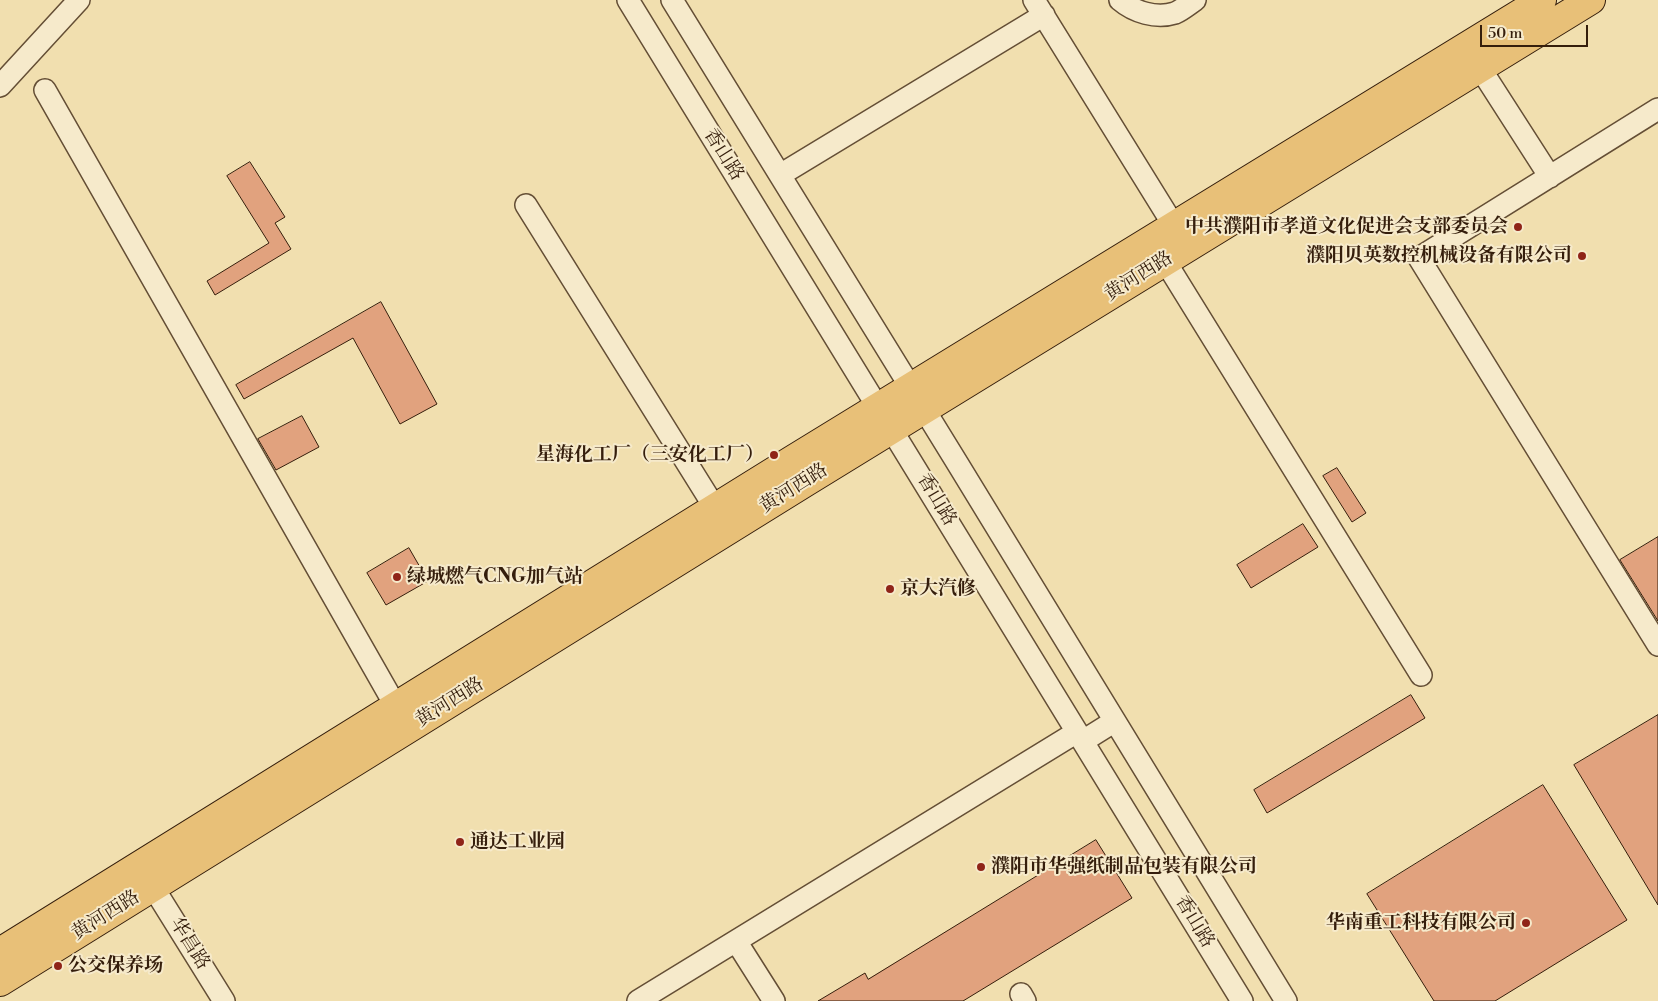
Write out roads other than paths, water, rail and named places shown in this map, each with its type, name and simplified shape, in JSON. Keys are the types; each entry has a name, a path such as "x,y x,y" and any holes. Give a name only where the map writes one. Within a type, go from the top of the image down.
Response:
{"main road":[{"name":"黄河西路","path":"918,398 1174,226 1542,0"},
{"name":"黄河西路","path":"0,952 402,717 918,398 1165,261 1591,0"},
{"name":"黄河西路","path":"0,982 153,887 402,717 715,508 885,418"}],"street":[{"path":"0,86 79,0"},
{"name":"香山路","path":"628,0 1242,1001"},
{"name":"香山路","path":"672,0 918,398 1286,1001"},
{"path":"1120,0 1130,8 1147,14 1160,15 1175,12 1195,0"},
{"path":"780,175 1039,8 1174,226"},
{"path":"1480,68 1550,177"},
{"path":"45,90 402,717"},
{"path":"1658,109 1419,258 1658,645"},
{"path":"526,205 715,508"},
{"path":"1165,261 1421,675"},
{"path":"638,1001 1080,736 1116,721"},
{"name":"华昌路","path":"153,887 224,1001"},
{"path":"736,941 774,1001"}],"place":[{"name":"中共濮阳市孝道文化促进会支部委员会","path":"1518,227"},
{"name":"濮阳贝英数控机械设备有限公司","path":"1582,256"},
{"name":"星海化工厂（三安化工厂）","path":"774,455"},
{"name":"绿城燃气CNG加气站","path":"397,577"},
{"name":"京大汽修","path":"890,589"},
{"name":"通达工业园","path":"460,842"},
{"name":"濮阳市华强纸制品包装有限公司","path":"981,867"},
{"name":"华南重工科技有限公司","path":"1526,923"},
{"name":"公交保养场","path":"58,966"}]}
